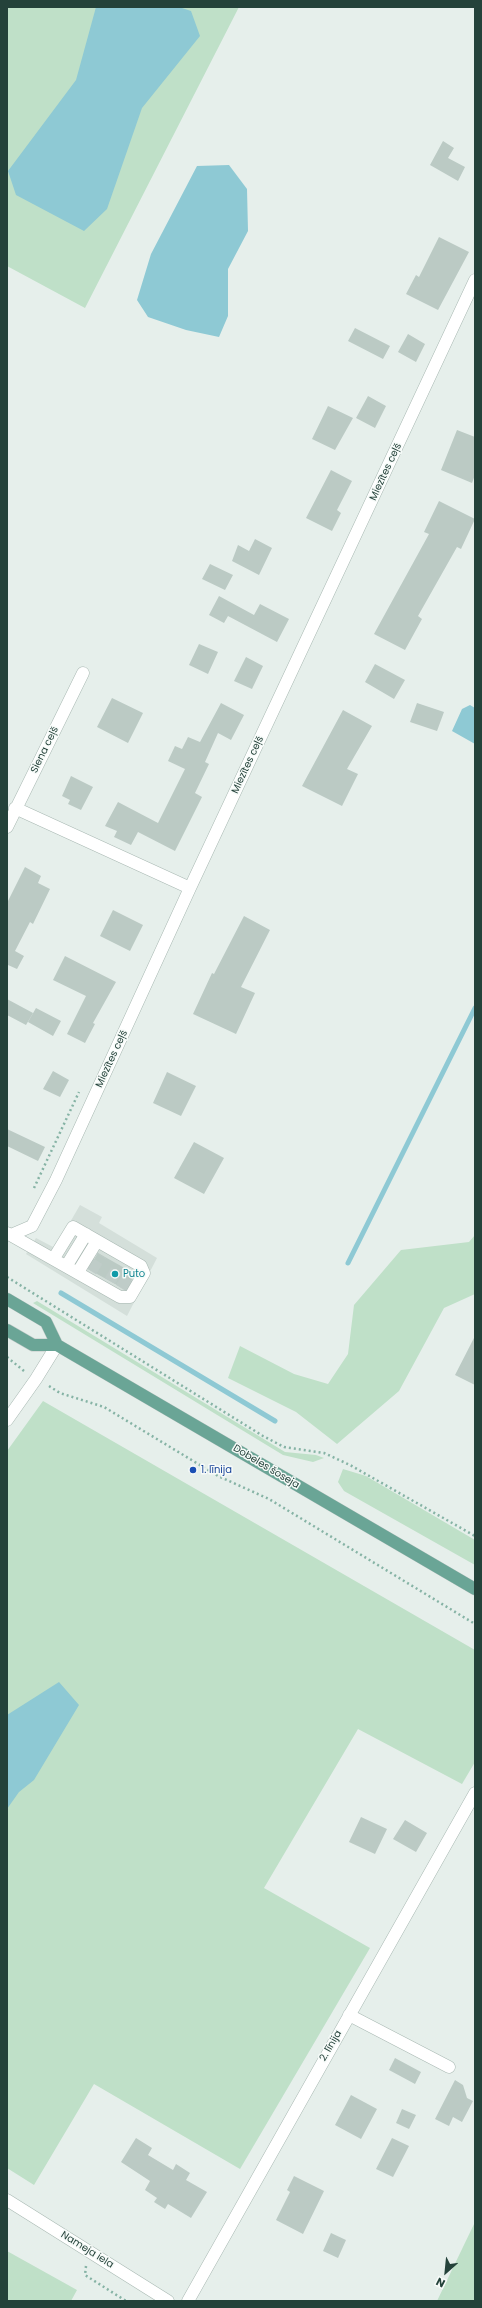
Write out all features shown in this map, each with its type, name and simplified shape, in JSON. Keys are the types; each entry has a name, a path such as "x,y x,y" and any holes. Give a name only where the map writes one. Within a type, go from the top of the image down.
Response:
{"main road":[{"path":"7,1299 46,1322 57,1344 33,1345 7,1330"},
{"name":"Dobeles šoseja","path":"57,1344 475,1589"}],"street":[{"name":"Miezītes ceļš","path":"9,1234 32,1226 53,1186 190,888 475,280"},
{"name":"Siena ceļš","path":"7,827 83,673"},
{"path":"16,808 190,888"},
{"path":"9,1234 67,1265 130,1297 144,1272 141,1266 133,1268 101,1247 86,1234 73,1227 54,1258"},
{"path":"67,1265 86,1234"},
{"path":"86,1274 101,1247"},
{"path":"7,1420 36,1379 57,1344"},
{"name":"2. līnija","path":"188,2301 475,1792"},
{"path":"349,2015 449,2067"},
{"name":"Nameja iela","path":"7,2200 168,2301"}],"path":[{"path":"7,1277 263,1436 284,1447 324,1453 350,1465 475,1536"},
{"path":"7,1357 17,1367 36,1379 60,1392 104,1407 218,1476 269,1499 475,1624"},
{"path":"85,2275 126,2301"}],"shaded area":[{"path":"80,1205 102,1217 99,1223 157,1258 127,1316 26,1254 36,1238 55,1248"}],"green space":[{"path":"7,7 239,7 85,308 7,266"},
{"path":"475,1235 475,1294 444,1308 399,1391 337,1444 296,1412 228,1378 240,1346 294,1374 328,1384 348,1354 354,1305 401,1250 469,1242"},
{"path":"37,1301 285,1452 316,1455 324,1458 313,1462 283,1455 33,1303"},
{"path":"43,1401 475,1650 475,1762 462,1784 358,1729 264,1888 370,1948 240,2169 94,2084 34,2185 7,2168 7,1451"},
{"path":"343,1469 366,1476 475,1540 475,1565 344,1491 338,1482"},
{"path":"475,2222 475,2301 437,2301"},
{"path":"7,2251 77,2290 71,2301 7,2301"}],"water":[{"path":"96,7 179,7 191,11 200,36 142,108 107,209 84,231 16,195 8,171 76,80"},
{"path":"229,165 247,189 248,231 228,269 228,316 219,337 186,330 148,317 137,300 151,254 197,166"},
{"path":"470,705 475,708 475,744 452,731 462,709"},
{"path":"59,1682 79,1705 34,1780 19,1792 7,1809 7,1715"}],"building":[{"path":"443,141 454,148 448,158 465,167 458,181 430,165"},
{"path":"439,237 469,252 438,310 406,294 416,275 419,277"},
{"path":"355,328 390,346 383,359 348,341"},
{"path":"408,334 425,344 416,362 398,352"},
{"path":"368,396 386,406 375,428 356,418"},
{"path":"328,406 353,418 335,450 312,439"},
{"path":"457,430 475,437 475,475 472,483 441,470"},
{"path":"331,470 352,481 337,510 341,513 332,531 306,518"},
{"path":"439,501 475,519 461,549 457,547 418,616 422,619 405,650 374,634 429,534 424,532"},
{"path":"255,539 272,548 259,575 232,561 238,545 249,551"},
{"path":"210,564 233,575 225,590 202,579"},
{"path":"219,596 254,615 260,604 289,619 277,642 228,616 224,623 209,615"},
{"path":"199,644 218,652 208,674 189,665"},
{"path":"246,657 263,666 252,689 234,681"},
{"path":"375,664 405,680 394,699 365,682"},
{"path":"112,698 143,713 128,743 97,727"},
{"path":"221,703 244,715 231,740 218,733 205,762 209,764 195,793 202,797 175,851 138,832 131,845 114,837 117,831 105,826 118,802 158,823 185,769 168,761 175,746 182,749 188,737 200,742"},
{"path":"417,703 444,712 437,731 410,722"},
{"path":"343,710 372,726 347,769 358,774 342,806 302,786"},
{"path":"71,776 93,787 81,810 68,804 70,800 62,796"},
{"path":"25,867 41,876 38,883 50,889 33,924 30,922 15,951 24,956 17,969 8,965 7,966 7,903"},
{"path":"113,910 143,925 130,951 100,936"},
{"path":"244,916 270,930 241,987 255,993 236,1034 193,1014 212,973 214,974"},
{"path":"65,956 116,982 93,1023 95,1024 85,1043 67,1034 86,996 53,980"},
{"path":"7,999 33,1013 26,1025 7,1015"},
{"path":"36,1008 61,1021 53,1036 28,1022"},
{"path":"53,1071 69,1080 60,1097 43,1089"},
{"path":"167,1072 196,1086 181,1116 153,1103"},
{"path":"7,1129 45,1147 38,1161 7,1146"},
{"path":"194,1142 224,1158 204,1194 174,1178"},
{"name":"Puto","path":"98,1253 135,1274 126,1290 88,1269"},
{"path":"475,1336 475,1385 455,1375"},
{"path":"361,1817 387,1829 375,1854 349,1842"},
{"path":"405,1820 427,1833 416,1852 393,1839"},
{"path":"395,2058 421,2072 415,2084 389,2070"},
{"path":"455,2080 463,2085 467,2098 473,2101 462,2122 453,2117 449,2126 435,2119"},
{"path":"351,2095 377,2109 361,2139 335,2125"},
{"path":"402,2109 416,2115 409,2129 396,2123"},
{"path":"136,2138 152,2148 148,2155 173,2170 176,2164 190,2173 186,2180 207,2192 191,2218 168,2204 165,2209 154,2202 157,2198 145,2190 150,2181 121,2162"},
{"path":"392,2138 409,2146 393,2177 376,2169"},
{"path":"294,2176 324,2191 303,2234 276,2220 290,2192 287,2190"},
{"path":"331,2233 346,2240 338,2258 323,2251"}],"waterway":[{"path":"348,1263 475,1008"},
{"path":"61,1293 275,1421"}],"tunnel":[{"path":"91,1271 101,1255"},
{"path":"110,1281 119,1266"},
{"path":"121,1288 131,1272"}],"place":[{"name":"Puto","path":"115,1274"},
{"name":"1. līnija","path":"193,1470"}]}
